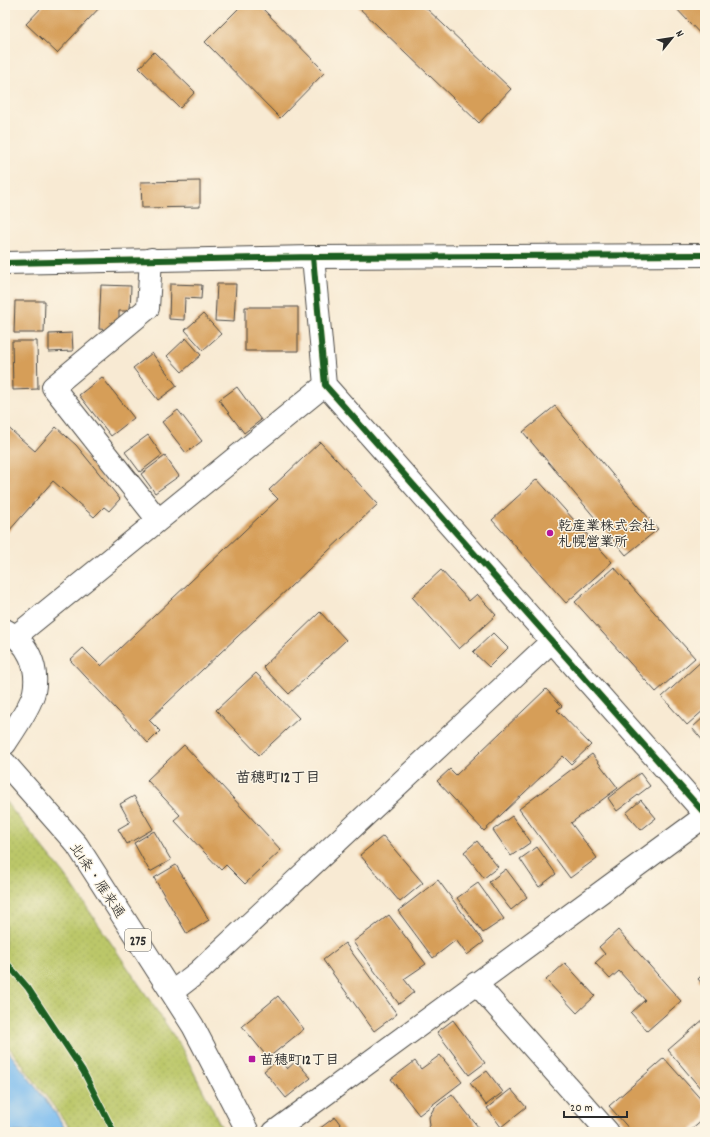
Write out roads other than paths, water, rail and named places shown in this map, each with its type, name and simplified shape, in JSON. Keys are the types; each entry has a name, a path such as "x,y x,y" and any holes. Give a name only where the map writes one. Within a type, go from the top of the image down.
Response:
{"main road":[{"path":"5,263 313,257 705,255"},
{"path":"274,1132 705,815 325,385 313,257"},
{"path":"151,259 148,308 52,386 158,520"},
{"path":"5,744 34,694 35,671 28,651 11,633 158,520 325,385"},
{"path":"172,992 198,972 552,641"},
{"name":"北1条・雁来通","path":"5,763 77,845 193,1026 248,1132"},
{"path":"476,983 608,1132"}],"water":[{"path":"5,1047 57,1115 67,1132 5,1132"}],"place":[{"name":"乾産業株式会社 札幌営業所","path":"550,533"},
{"name":"苗穂町12丁目","path":"252,1059"}],"district":[{"name":"苗穂町12丁目","path":"278,777"}]}
